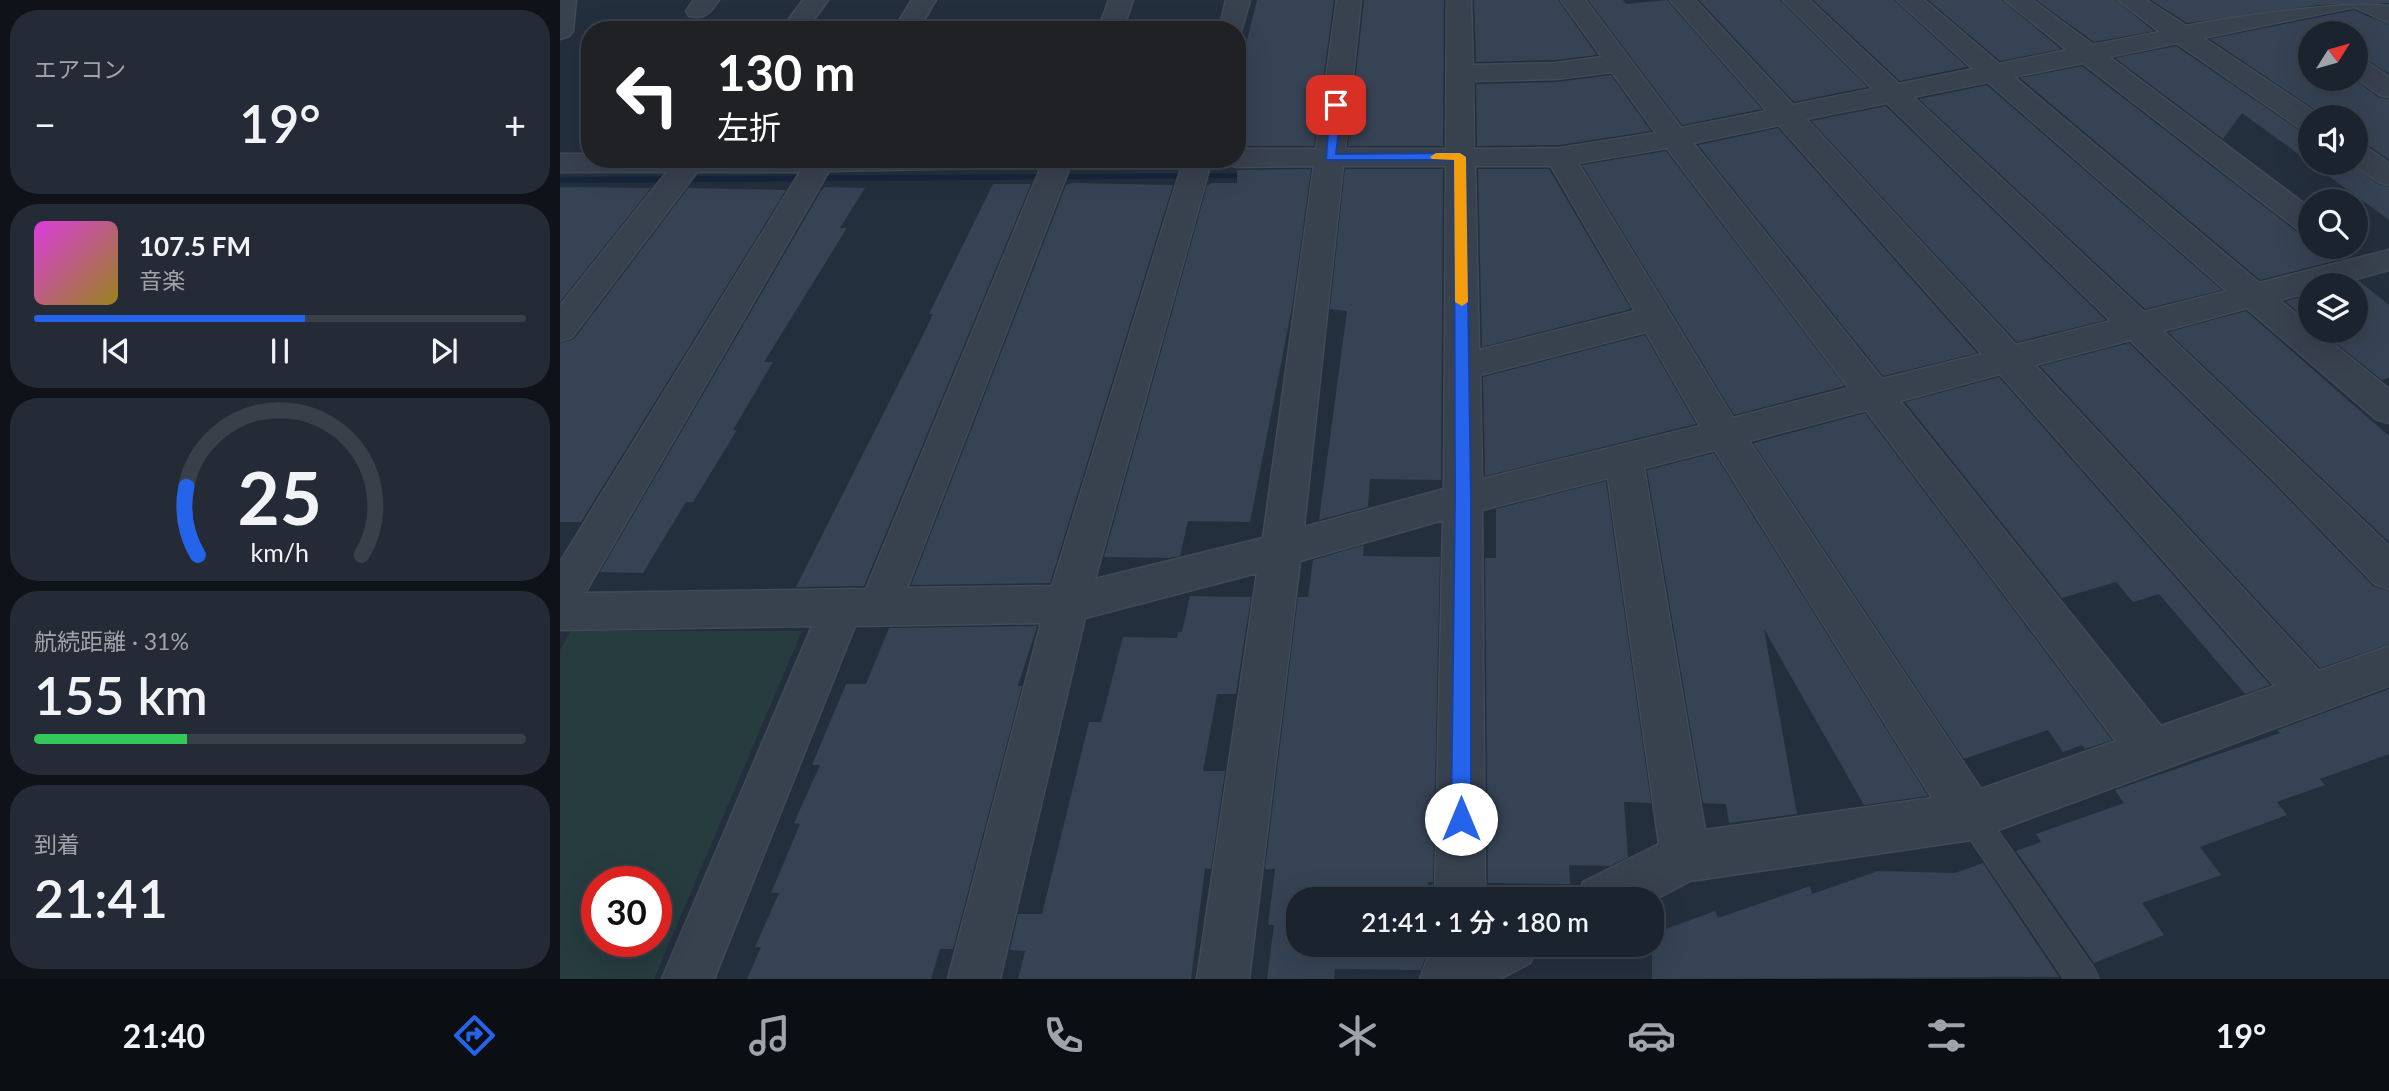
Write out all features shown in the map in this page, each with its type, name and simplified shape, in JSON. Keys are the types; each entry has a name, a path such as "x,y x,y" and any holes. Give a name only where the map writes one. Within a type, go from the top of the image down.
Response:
{"street":[{"path":"560,31 564,0"},
{"path":"800,21 816,0"},
{"path":"911,21 924,0"},
{"path":"1113,21 1121,0"},
{"path":"1233,21 1238,0"},
{"path":"1223,979 1349,0"},
{"path":"1459,0 1463,499 1460,887"},
{"path":"1573,0 1674,138 2152,751"},
{"path":"1682,0 2311,694"},
{"path":"1795,0 2287,469 2389,572"},
{"path":"1909,0 2253,296 2389,409"},
{"path":"2017,0 2298,214"},
{"path":"2130,0 2298,114"},
{"path":"2249,0 2298,31"},
{"path":"1246,158 1560,158 1674,138 2352,0"},
{"path":"2360,0 2389,16"},
{"path":"1460,73 1556,71 1619,63"},
{"path":"2368,75 2389,89"},
{"path":"1560,158 1724,434 1970,816"},
{"path":"2368,161 2389,176"},
{"path":"560,163 581,163"},
{"path":"560,329 686,168"},
{"path":"560,599 817,168"},
{"path":"688,979 861,606 1055,168"},
{"path":"974,979 1067,604 1195,168"},
{"path":"2362,259 2382,270"},
{"path":"560,612 1067,604 2253,296 2382,270"},
{"path":"1462,366 1655,318"},
{"path":"1624,459 1685,857"},
{"path":"1626,887 1685,857 1970,816 2389,666"},
{"path":"1455,965 1478,957"}],"lane":[{"path":"1970,816 2083,979"}],"green space":[{"path":"571,631 802,631 672,937 672,866 581,866 581,957 663,957 654,979 560,979 560,650"}],"building":[{"path":"1257,0 1334,0 1314,146 1246,146 1246,44"},
{"path":"1364,0 1444,0 1443,146 1348,146"},
{"path":"1474,0 1558,0 1597,55 1556,60 1476,62"},
{"path":"1588,0 1623,0 1626,4 1667,0 1762,109 1682,125"},
{"path":"1699,0 1780,0 1868,87 1794,102"},
{"path":"1813,0 1894,0 1967,67 1900,81"},
{"path":"1928,0 2002,0 2061,49 2000,61"},
{"path":"2036,0 2115,0 2154,31 2094,42"},
{"path":"2151,0 2389,0 2389,3 2319,5 2187,23"},
{"path":"2354,10 2389,25 2389,74 2368,60 2368,21 2299,21"},
{"path":"2298,21 2298,91 2368,90 2378,97 2389,99 2389,160 2368,145 2368,105 2308,105 2210,39"},
{"path":"2176,46 2298,129 2298,153 2242,113 2223,139 2115,58"},
{"path":"2082,66 2298,233 2298,259 2334,261 2260,280 2020,78"},
{"path":"1611,75 1651,131 1560,145 1477,146 1476,84 1556,82"},
{"path":"1987,85 2222,290 2145,309 1919,99"},
{"path":"1886,106 2106,320 2017,342 1811,121"},
{"path":"1778,128 1977,353 1883,376 1698,145"},
{"path":"1666,151 1845,386 1734,415 1582,165"},
{"path":"1311,169 1293,302 1250,522 1188,521 1180,556 1104,557 1207,186 1211,183 1237,183 1237,170"},
{"path":"1345,169 1443,169 1441,480 1370,479 1368,507 1319,520 1347,311 1330,309"},
{"path":"1478,169 1549,169 1631,309 1482,347"},
{"path":"2327,175 2366,175 2378,184 2389,187 2389,220 2368,205 2368,189 2347,189"},
{"path":"993,184 1031,184 864,586 796,587 922,337 933,314 929,314"},
{"path":"1066,185 1173,185 1050,583 911,585"},
{"path":"560,187 651,188 560,302"},
{"path":"825,187 865,188 840,228 847,228 764,362 773,362 733,430 737,430 693,502 686,502 643,573 600,572 821,191"},
{"path":"688,188 786,190 581,522 560,522 560,343 574,339"},
{"path":"2368,288 2389,305 2389,378 2382,380 2336,343 2368,343"},
{"path":"2298,298 2298,312 2285,301"},
{"path":"2246,311 2389,436 2389,542 2168,332"},
{"path":"1645,335 1696,424 1485,476 1483,377"},
{"path":"2129,343 2272,482 2373,586 2389,591 2389,644 2320,668 2040,366"},
{"path":"1999,377 2270,685 2245,694 2159,594 2133,602 2116,582 2062,598 1905,402"},
{"path":"1865,413 2112,740 2085,749 2082,745 2063,752 2048,730 1964,759 1753,443"},
{"path":"1714,453 1928,796 1864,805 1764,629 1797,814 1729,823 1726,804 1703,803 1647,470"},
{"path":"1606,481 1651,803 1624,802 1628,857 1610,866 1569,865 1570,884 1488,883 1485,558 1496,558 1496,509"},
{"path":"1364,545 1363,556 1440,557 1433,882 1428,882 1428,887 1286,887 1286,957 1425,957 1421,970 1335,969 1334,979 1267,979 1274,925 1268,925 1275,869 1265,869 1298,597 1308,597 1313,560"},
{"path":"1190,596 1251,597 1236,694 1217,694 1203,771 1225,771 1211,869 1205,868 1191,979 1018,979 1025,951 1010,950 1018,914 1042,914 1089,722 1101,722 1123,637 1177,638 1178,632 1182,632"},
{"path":"1037,626 1018,686 1022,686 953,949 940,949 931,979 747,979 761,947 755,947 779,893 771,893 800,824 794,823 820,765 812,765 846,684 866,684 889,628"},
{"path":"2389,689 2389,754 2320,779 2325,785 2277,802 2287,815 2200,847 2221,875 2142,903 2164,935 2094,963 2016,851 2041,842 2036,834 2124,803 2115,790 2280,733 2277,730"},
{"path":"1983,863 2059,977 1652,979 1652,957 1664,957 1664,930 1715,911 1718,918 1810,886 1812,894 1878,871 1955,873"}],"waterway":[{"path":"2346,19 2389,10"},
{"path":"560,180 1256,176"}],"slow traffic":[{"path":"1436,157 1460,157 1462,302"}],"route":[{"path":"1336,105 1330,158 1460,157 1463,499 1461,819"}]}
